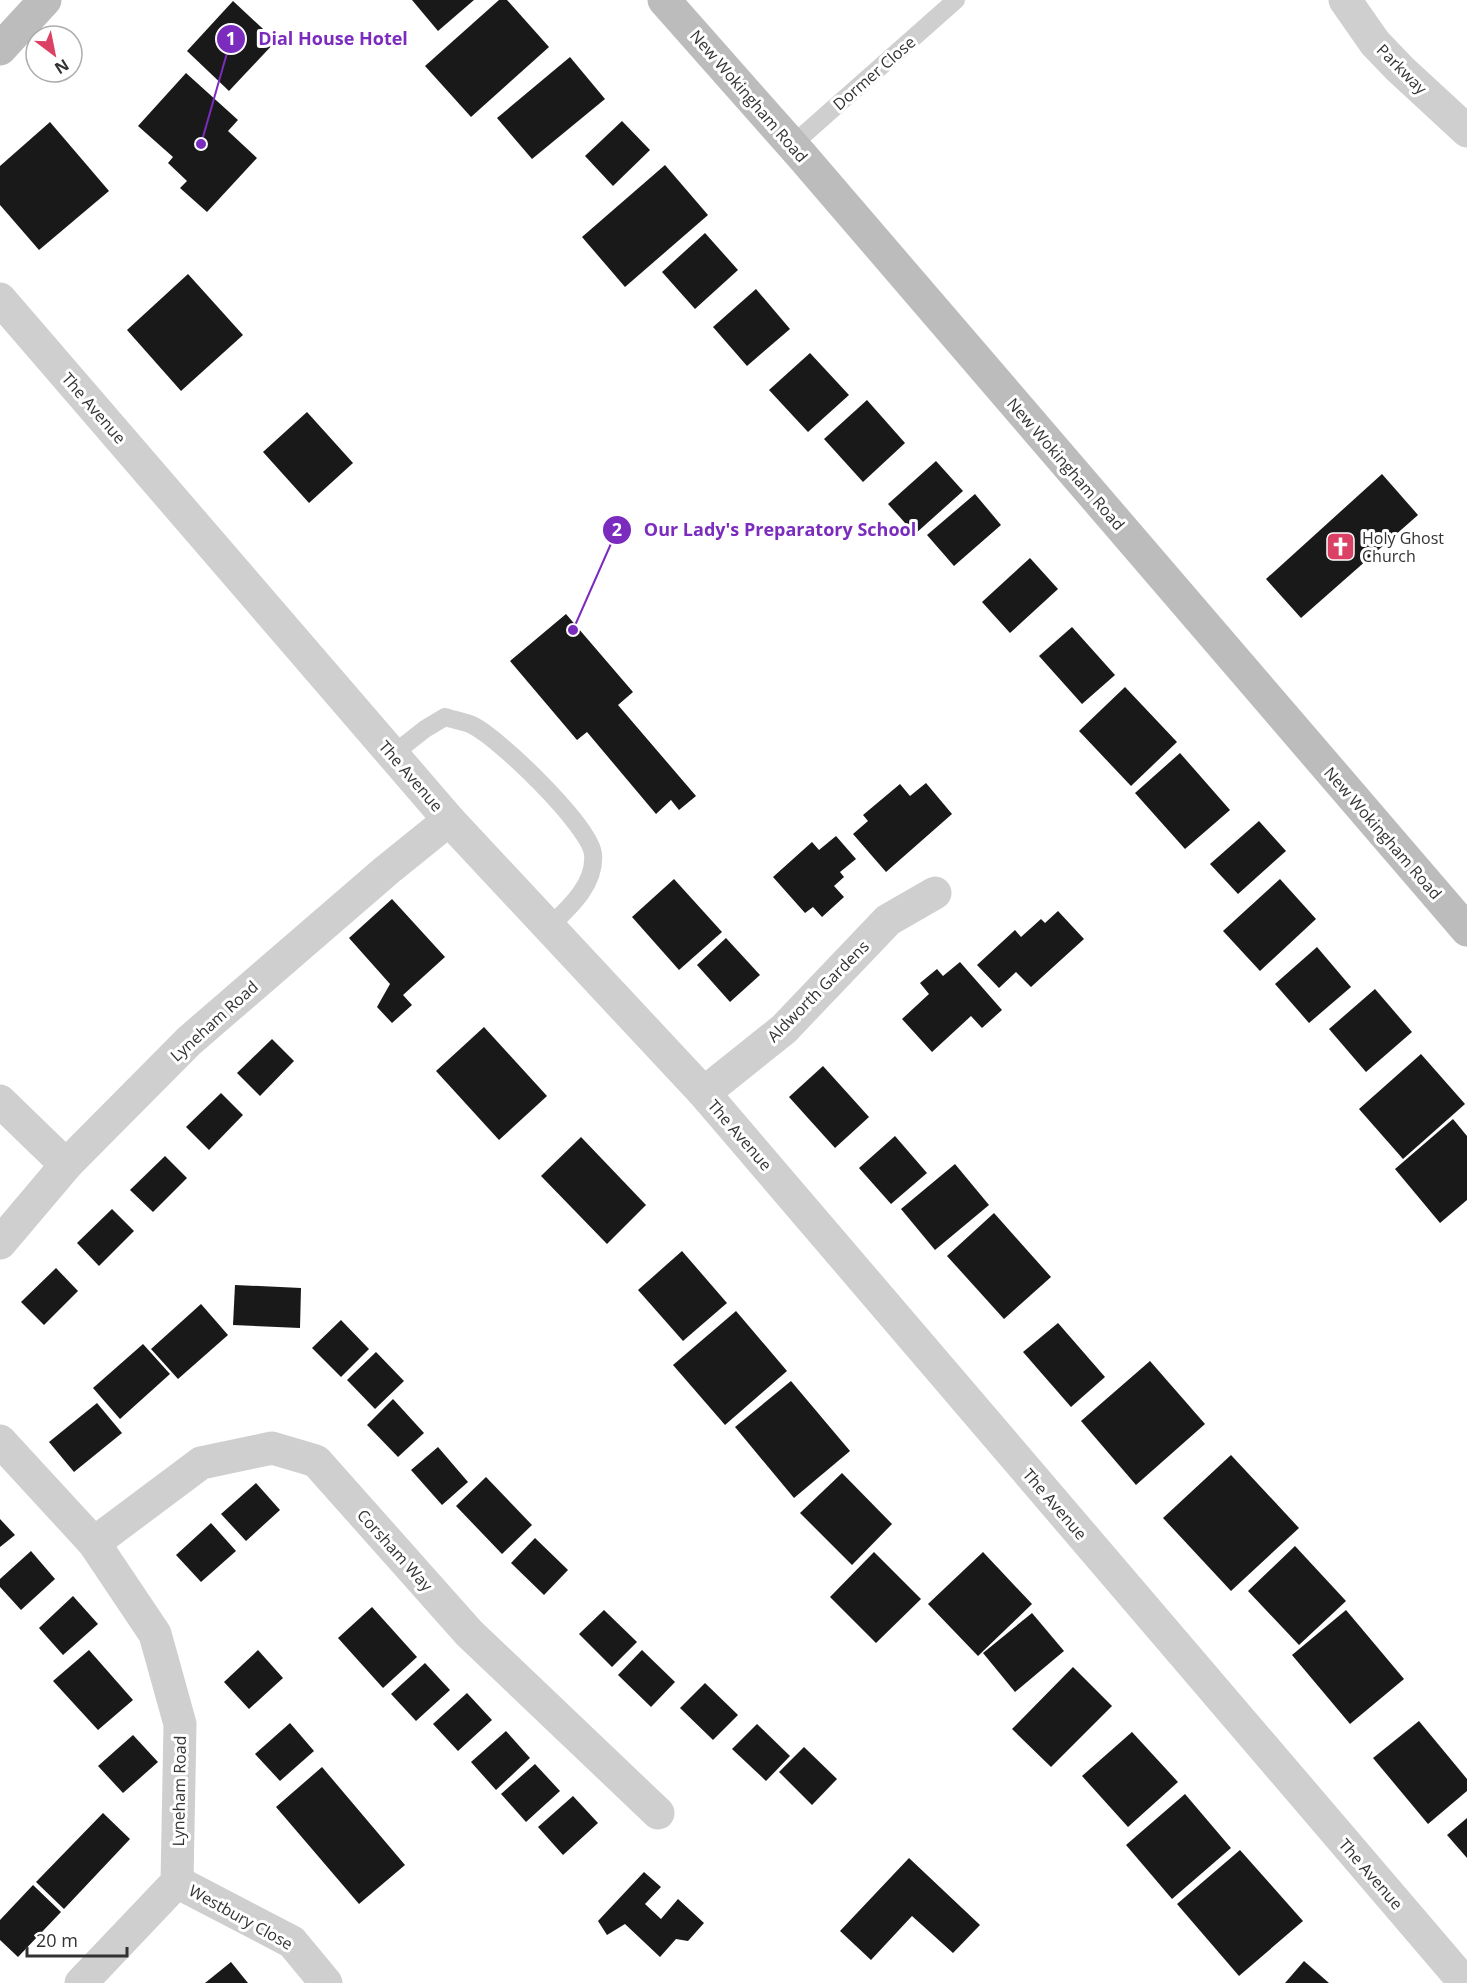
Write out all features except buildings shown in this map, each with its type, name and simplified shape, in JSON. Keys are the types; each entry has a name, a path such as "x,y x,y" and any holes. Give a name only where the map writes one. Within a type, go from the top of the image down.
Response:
{"street":[{"path":"0,49 45,0"},
{"name":"New Wokingham Road","path":"664,0 792,145 1467,930"},
{"name":"Parkway","path":"1345,0 1383,52 1467,131"},
{"name":"The Avenue","path":"0,299 449,820 704,1094 1465,1983"},
{"name":"Lyneham Road","path":"0,1243 66,1165 189,1041 387,870 449,820"},
{"name":"Aldworth Gardens","path":"704,1094 784,1029 888,920 935,893"},
{"path":"0,1101 66,1165"},
{"name":"Lyneham Road","path":"0,1441 94,1543 155,1634 180,1724 177,1882"},
{"name":"Corsham Way","path":"94,1543 201,1463 272,1448 316,1461 469,1633 658,1812"},
{"path":"81,1983 177,1882"},
{"name":"Westbury Close","path":"177,1882 292,1942 326,1983"}],"lane":[{"name":"Dormer Close","path":"792,145 956,0"},
{"path":"392,755 425,729 445,717 472,725 518,760 573,816 589,840 593,854 592,870 579,899 550,926"}],"place":[{"name":"Dial House Hotel","path":"201,144"},
{"name":"Holy Ghost Church","path":"1341,547"},
{"name":"Our Lady's Preparatory School","path":"573,630"}]}
